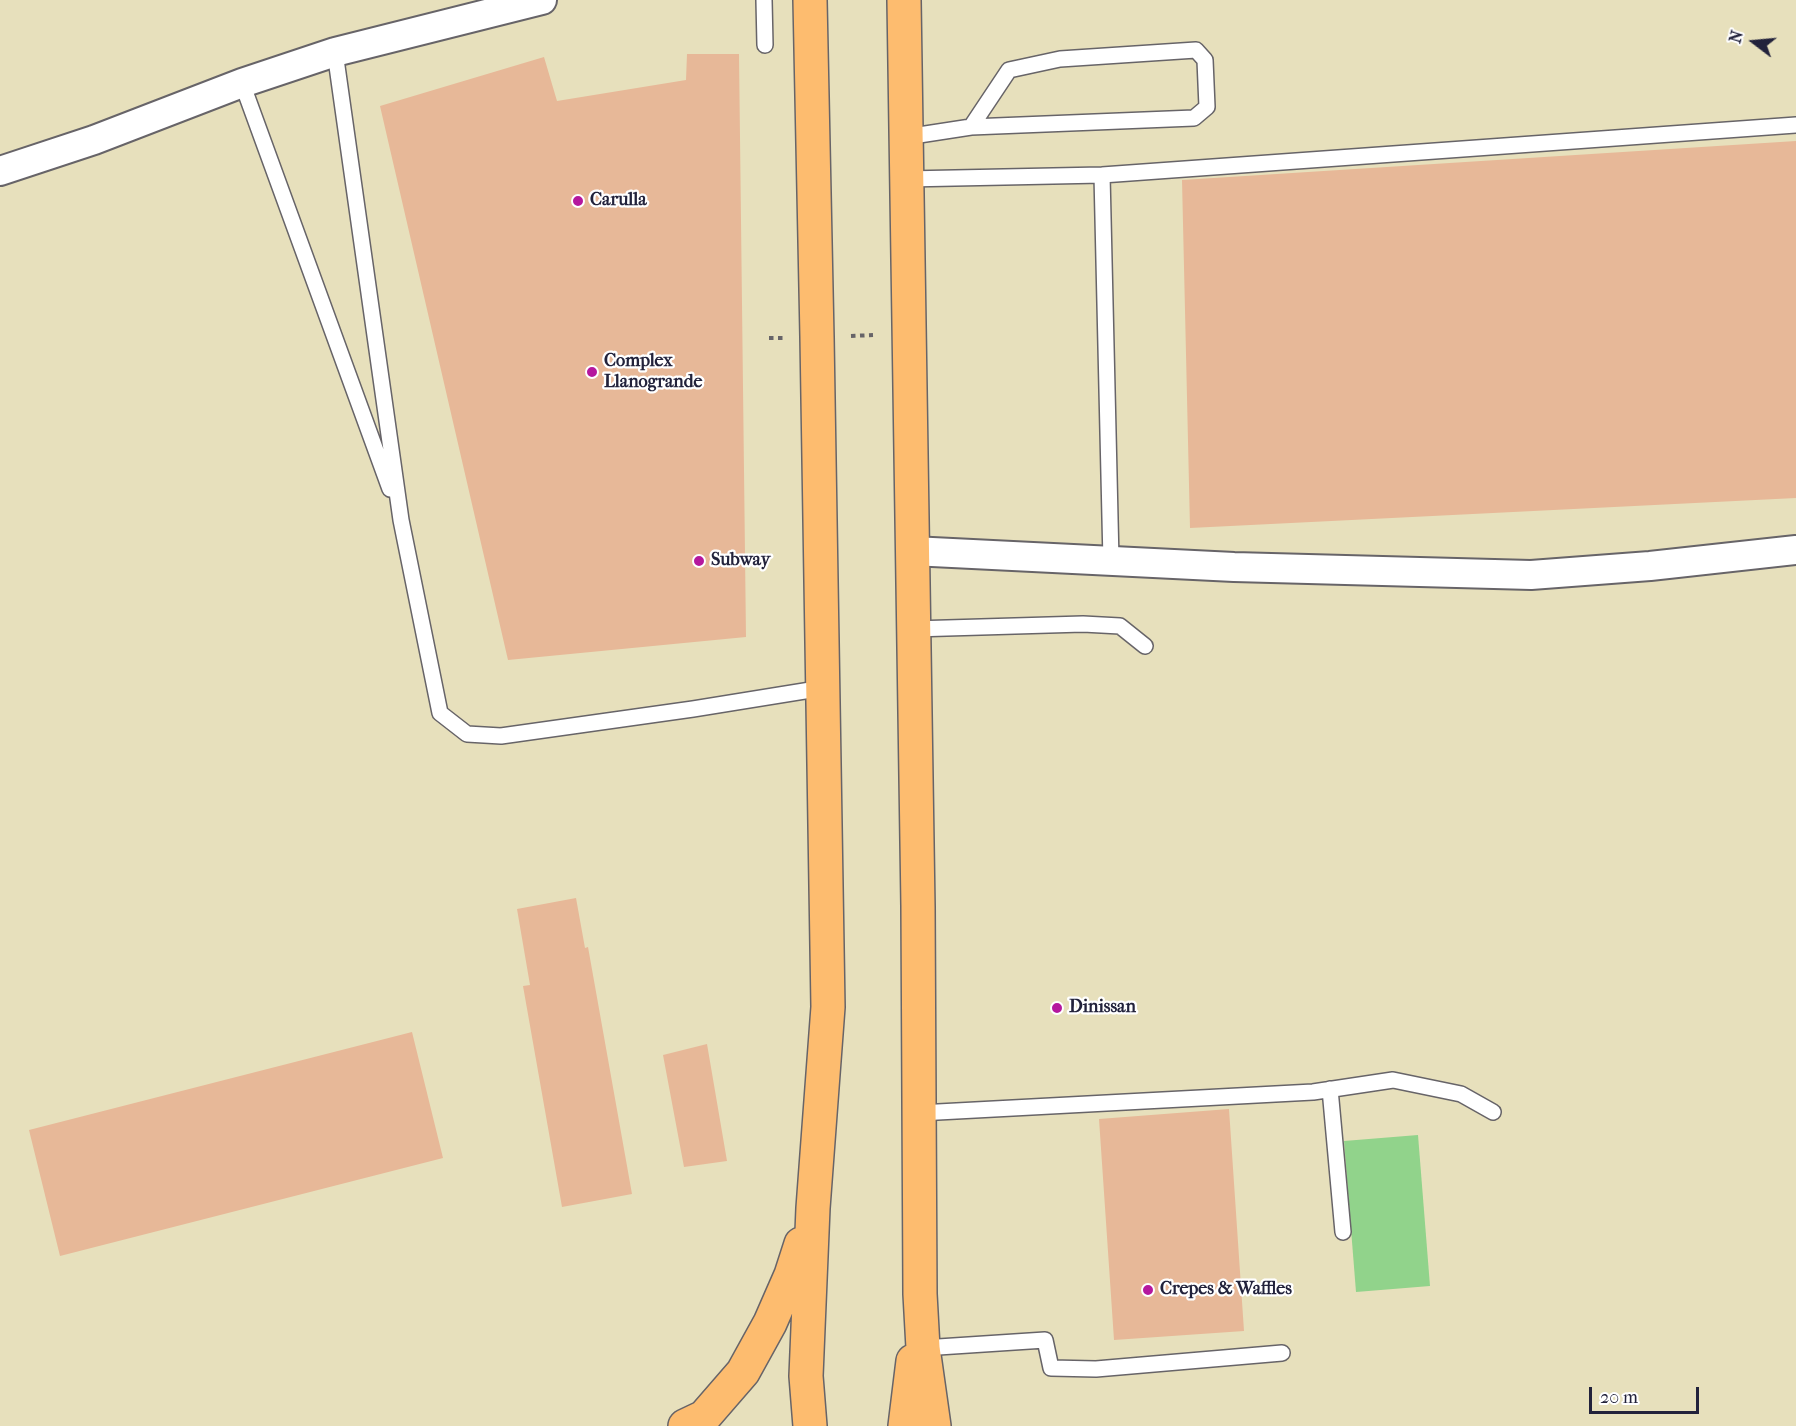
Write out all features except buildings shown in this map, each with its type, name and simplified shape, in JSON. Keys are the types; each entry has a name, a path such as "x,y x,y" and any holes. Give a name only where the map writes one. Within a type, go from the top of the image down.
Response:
{"main road":[{"path":"810,0 828,1007 813,1208 806,1376 810,1426"},
{"path":"904,0 918,906 920,1294 923,1348 934,1426"},
{"path":"685,1426 704,1417 743,1372 770,1323 791,1275 813,1208"},
{"path":"905,1426 920,1294"},
{"path":"806,1376 829,1426"}],"street":[{"path":"0,171 94,140 242,83 335,52 542,0"},
{"path":"912,551 1234,567 1531,575 1650,566 1796,550"}],"lane":[{"path":"764,0 765,45"},
{"path":"906,137 971,127 1194,118 1207,108 1205,60 1197,50 1060,59 1009,70 971,127"},
{"path":"335,52 401,520 440,713 467,734 501,736 823,688"},
{"path":"242,83 401,520"},
{"path":"906,179 1102,175 1796,125"},
{"path":"1102,175 1111,561"},
{"path":"913,629 1083,624 1120,626 1145,646"},
{"path":"919,1113 1330,1089 1394,1080 1461,1094 1493,1112"},
{"path":"1330,1089 1343,1232"},
{"path":"923,1348 1045,1340 1052,1368 1096,1369 1282,1353"}],"green space":[{"path":"1418,1135 1430,1286 1356,1292 1344,1141"}],"place":[{"name":"Carulla","path":"578,201"},
{"name":"Complex Llanogrande","path":"592,372"},
{"name":"Subway","path":"699,561"},
{"name":"Dinissan","path":"1057,1008"},
{"name":"Crepes & Waffles","path":"1148,1290"}]}
